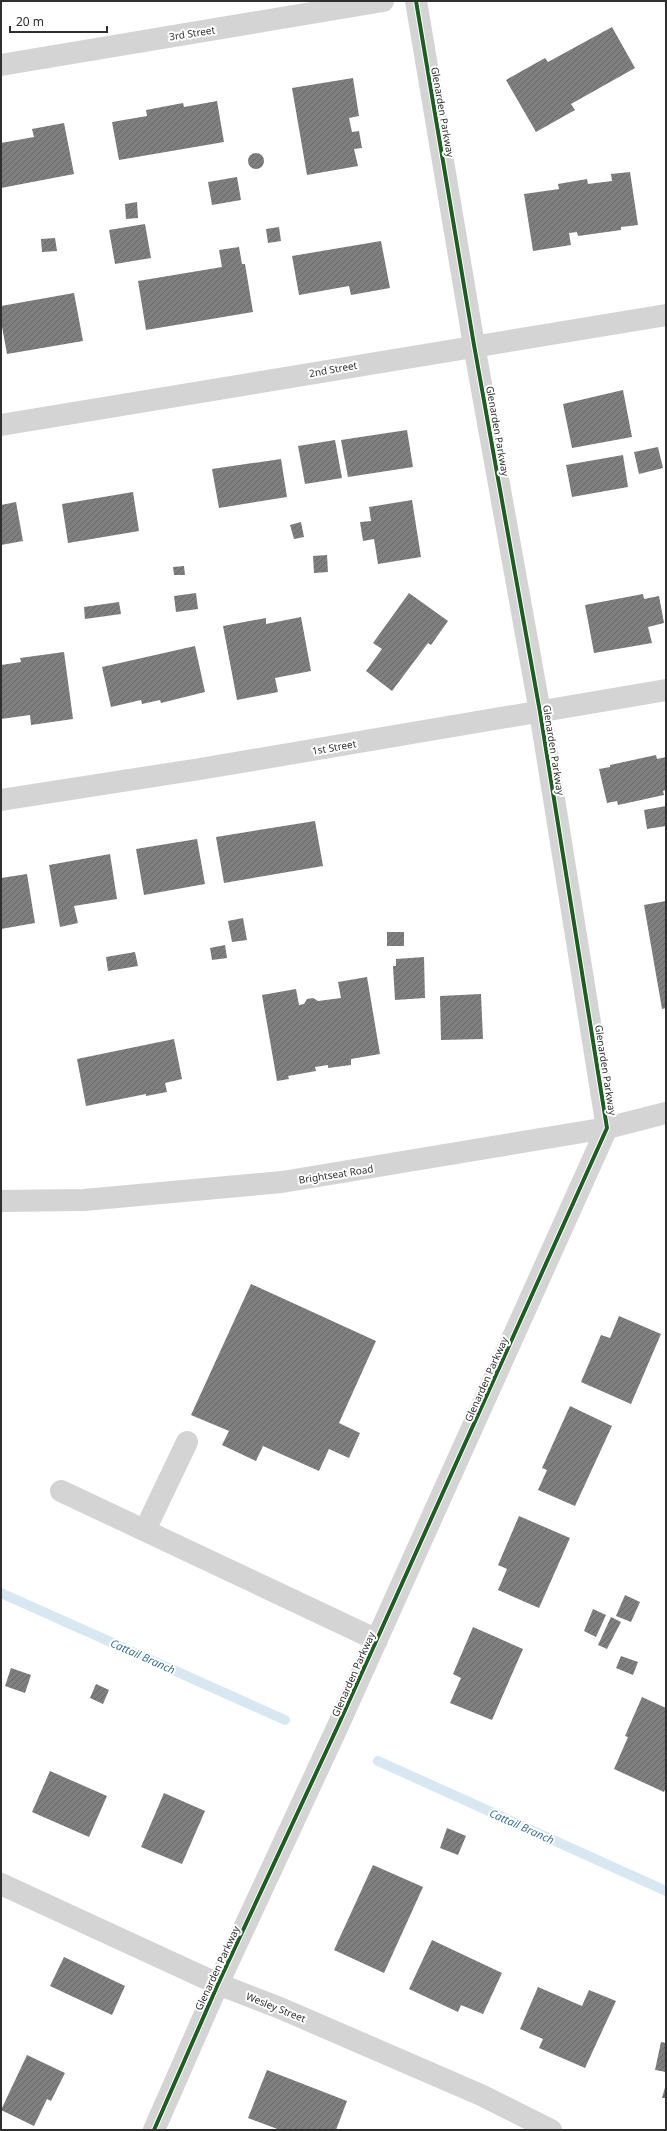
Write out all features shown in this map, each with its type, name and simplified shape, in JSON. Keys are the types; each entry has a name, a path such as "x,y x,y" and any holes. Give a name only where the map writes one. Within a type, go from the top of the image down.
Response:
{"street":[{"name":"3rd Street","path":"1,65 383,1"},
{"name":"Glenarden Parkway","path":"154,2130 218,1984 377,1640 607,1128 540,712 474,345 416,1"},
{"name":"2nd Street","path":"1,425 474,345 666,315"},
{"name":"1st Street","path":"1,800 200,769 666,690"},
{"name":"Brightseat Road","path":"1,1201 84,1200 282,1182 607,1128 666,1113"},
{"path":"145,1530 186,1442"},
{"path":"61,1491 377,1640"},
{"name":"Wesley Street","path":"1,1884 218,1984 280,2008 481,2095 551,2130"}],"building":[{"path":"612,27 635,68 571,104 575,110 536,132 506,80 545,58 548,62"},
{"path":"353,78 359,116 349,118 352,132 359,131 362,148 354,149 358,166 307,175 292,88"},
{"path":"217,101 224,142 119,160 112,122 147,116 146,110 183,103 184,107"},
{"path":"64,123 74,174 1,188 1,143 34,137 32,129"},
{"path":"256,153 262,155 264,161 262,167 256,169 250,167 248,161 250,155"},
{"path":"630,172 638,225 621,227 621,230 578,236 577,232 569,233 571,245 533,251 524,194 559,189 558,184 587,179 588,184 612,181 611,174"},
{"path":"237,177 241,200 212,205 208,182"},
{"path":"137,202 138,218 126,219 125,204"},
{"path":"145,224 151,258 115,264 109,230"},
{"path":"279,227 281,241 268,243 266,229"},
{"path":"55,238 57,251 42,252 41,239"},
{"path":"381,241 390,288 351,295 349,286 299,295 292,256"},
{"path":"239,247 242,264 245,264 253,312 146,330 138,281 222,267 219,250"},
{"path":"74,293 83,341 7,354 1,321 1,306"},
{"path":"623,390 632,437 572,448 563,404"},
{"path":"407,430 413,467 348,477 341,440"},
{"path":"335,440 342,478 305,484 298,446"},
{"path":"658,447 663,468 639,474 634,452"},
{"path":"623,455 628,487 572,497 566,465"},
{"path":"281,459 287,497 219,508 212,469"},
{"path":"133,492 139,531 68,543 62,504"},
{"path":"412,500 421,557 378,564 374,539 363,541 360,522 371,521 369,507"},
{"path":"16,502 23,541 1,545 1,505"},
{"path":"301,522 304,537 294,539 290,525"},
{"path":"327,555 328,572 314,573 313,556"},
{"path":"184,566 185,575 174,575 173,567"},
{"path":"196,593 198,609 176,612 174,596"},
{"path":"409,593 448,621 431,645 428,643 392,691 366,671 382,649 373,643"},
{"path":"643,594 644,599 659,596 664,623 648,627 652,643 594,653 585,605"},
{"path":"119,602 121,614 85,619 84,607"},
{"path":"301,617 311,671 275,678 278,692 237,700 223,626 266,618 266,624"},
{"path":"195,646 205,692 161,703 160,700 142,704 141,700 111,707 102,667"},
{"path":"64,652 73,719 31,725 30,715 1,719 1,665 21,662 20,658"},
{"path":"656,755 657,759 666,757 666,790 663,791 664,795 618,805 617,801 607,803 599,769 610,767 610,765"},
{"path":"666,806 666,826 647,829 644,810"},
{"path":"315,821 323,866 224,883 216,837"},
{"path":"197,839 205,884 144,895 136,849"},
{"path":"110,854 117,899 74,906 78,923 60,927 49,865"},
{"path":"27,874 35,923 1,929 1,878"},
{"path":"666,901 666,1008 662,1009 644,905"},
{"path":"243,918 247,940 232,942 228,921"},
{"path":"387,932 404,932 404,946 387,946"},
{"path":"225,945 227,958 212,960 210,948"},
{"path":"135,952 138,966 108,971 106,957"},
{"path":"424,957 425,998 395,1000 393,966 396,966 396,959"},
{"path":"367,977 380,1054 351,1059 351,1065 328,1068 328,1065 315,1067 316,1071 288,1076 289,1079 277,1081 262,995 296,989 299,1005 304,1004 307,999 313,998 318,1001 341,998 338,982"},
{"path":"481,994 483,1039 441,1040 440,996"},
{"path":"174,1039 182,1079 165,1083 167,1092 146,1096 146,1094 86,1106 77,1059"},
{"path":"251,1284 376,1341 339,1423 360,1433 349,1458 329,1449 319,1471 263,1446 256,1461 222,1445 229,1431 191,1415"},
{"path":"619,1316 661,1334 631,1404 581,1382 601,1335 610,1338"},
{"path":"570,1406 612,1426 575,1506 538,1490 547,1470 542,1468"},
{"path":"519,1516 570,1538 539,1608 498,1590 507,1569 498,1565"},
{"path":"625,1595 640,1602 631,1622 616,1616"},
{"path":"593,1609 606,1615 596,1637 584,1631"},
{"path":"611,1617 621,1622 607,1649 598,1645"},
{"path":"473,1627 523,1649 492,1720 450,1703 461,1678 453,1674"},
{"path":"621,1656 638,1662 633,1675 616,1668"},
{"path":"11,1668 31,1675 25,1693 5,1686"},
{"path":"96,1684 109,1690 103,1704 90,1698"},
{"path":"642,1697 666,1708 666,1787 664,1792 614,1769 628,1737 625,1736"},
{"path":"50,1771 107,1796 89,1837 32,1812"},
{"path":"164,1793 205,1811 182,1864 141,1847"},
{"path":"447,1828 466,1836 458,1855 440,1848"},
{"path":"373,1865 423,1887 384,1973 334,1950"},
{"path":"432,1940 502,1973 483,2014 461,2005 458,2012 409,1989"},
{"path":"64,1957 125,1986 112,2015 50,1986"},
{"path":"538,1987 582,2006 589,1990 616,2001 585,2068 539,2048 543,2039 520,2029"},
{"path":"661,2042 666,2043 666,2072 655,2070"},
{"path":"27,2055 65,2073 51,2101 47,2099 34,2126 1,2110"},
{"path":"267,2070 347,2101 336,2130 280,2130 248,2118"},
{"path":"666,2084 666,2098 662,2098"}],"waterway":[{"name":"Cattail Branch","path":"1,1593 285,1720"},
{"name":"Cattail Branch","path":"378,1761 666,1891"}],"cycle path":[{"path":"154,2130 218,1984 337,1728 607,1128 540,712 474,345 416,1"}]}
